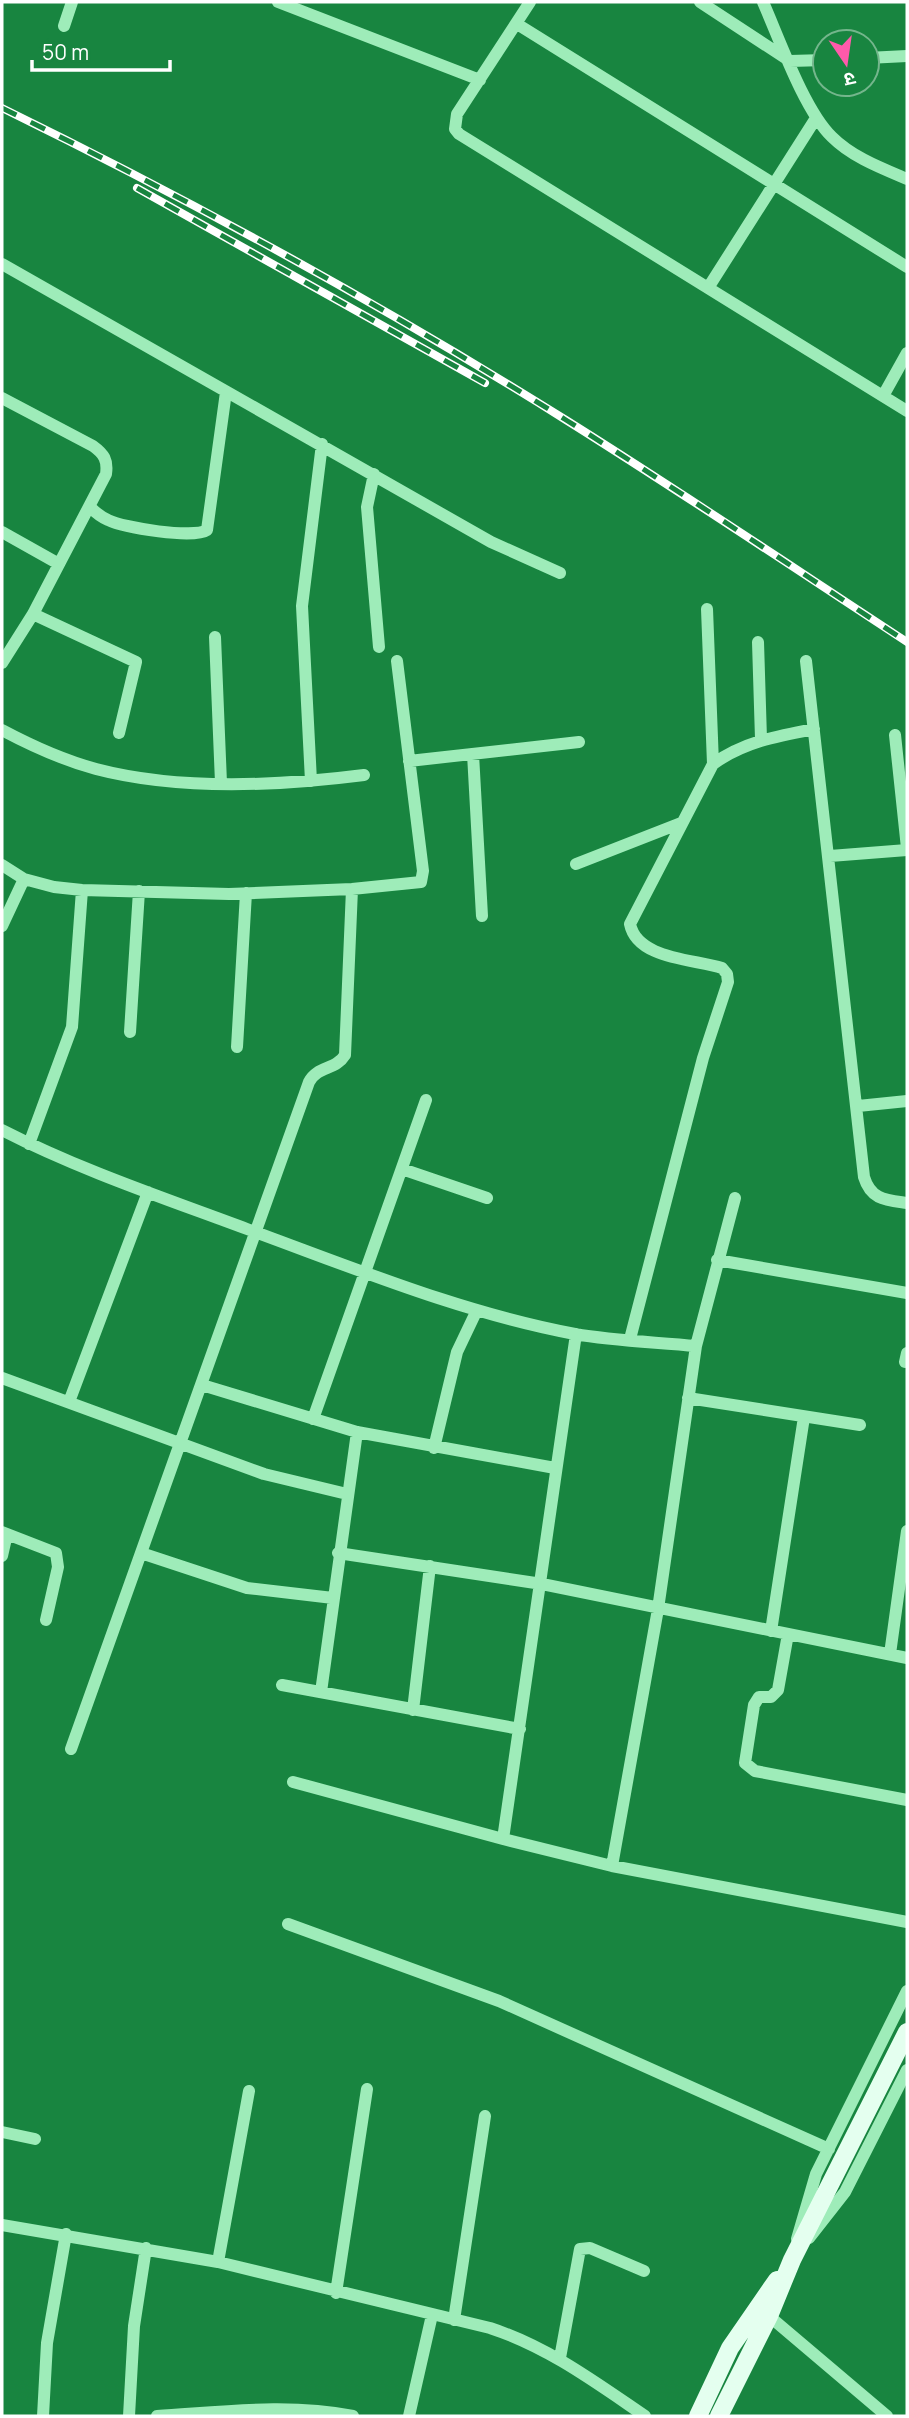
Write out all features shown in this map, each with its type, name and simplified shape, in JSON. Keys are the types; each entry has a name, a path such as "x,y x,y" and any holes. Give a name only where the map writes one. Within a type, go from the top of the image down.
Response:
{"main road":[{"path":"719,2416 769,2316 792,2260 907,2032"},
{"path":"698,2416 730,2348 792,2260"}],"street":[{"path":"64,26 72,2"},
{"path":"278,2 480,80"},
{"path":"530,2 454,120 459,134 907,411"},
{"path":"700,2 790,61 811,60"},
{"path":"763,2 816,118 832,137 869,163 907,179"},
{"path":"517,24 907,267"},
{"path":"881,57 907,56"},
{"path":"708,288 816,118"},
{"path":"2,264 491,542 560,573"},
{"path":"883,396 907,353"},
{"path":"90,507 108,520 121,525 195,535 207,530 226,392"},
{"path":"2,398 102,452 107,464 106,474 90,507 33,614 2,663"},
{"path":"311,780 302,606 322,444"},
{"path":"374,474 367,507 379,646"},
{"path":"2,532 59,564"},
{"path":"707,609 713,764"},
{"path":"33,614 136,663 119,733"},
{"path":"215,637 221,783"},
{"path":"758,642 761,739"},
{"path":"2,865 24,879 54,887 82,890 246,893 415,884 424,877 397,661"},
{"path":"806,661 867,1188 880,1199 907,1203"},
{"path":"630,1339 699,1071 727,982 722,968 658,952 639,944 632,935 629,924 713,764 734,749 761,739 814,729"},
{"path":"2,730 43,751 97,769 154,779 221,783 364,775"},
{"path":"830,856 907,849 895,736"},
{"path":"409,761 579,742"},
{"path":"473,754 482,916"},
{"path":"576,864 681,824"},
{"path":"2,926 24,879"},
{"path":"71,1749 309,1082 321,1070 341,1062 345,1055 352,889"},
{"path":"29,1143 72,1027 82,890"},
{"path":"130,1031 139,891"},
{"path":"237,1047 246,893"},
{"path":"313,1419 426,1100"},
{"path":"858,1105 907,1101"},
{"path":"2,1130 148,1192 365,1273 477,1310 576,1334 696,1346"},
{"path":"402,1169 487,1198"},
{"path":"69,1402 148,1192"},
{"path":"612,1866 658,1609 696,1346 735,1198"},
{"path":"717,1260 907,1293"},
{"path":"435,1448 457,1352 477,1310"},
{"path":"503,1839 542,1584 555,1468 576,1334"},
{"path":"2,1378 264,1474 347,1494"},
{"path":"202,1385 357,1432 555,1468"},
{"path":"688,1398 860,1425"},
{"path":"771,1631 804,1417"},
{"path":"321,1692 338,1553 357,1432"},
{"path":"890,1654 907,1531"},
{"path":"2,1556 4,1533 56,1553 58,1567 46,1620"},
{"path":"141,1553 247,1588 332,1598"},
{"path":"338,1553 542,1584 907,1658"},
{"path":"413,1710 430,1566"},
{"path":"788,1634 778,1690 771,1697 760,1697 754,1705 745,1763 755,1771 907,1800"},
{"path":"282,1685 520,1729"},
{"path":"293,1782 612,1866 907,1922"},
{"path":"288,1924 499,2001 829,2149"},
{"path":"792,2260 804,2210 829,2149 907,1991"},
{"path":"792,2260 845,2192 907,2070"},
{"path":"336,2293 367,2089"},
{"path":"218,2262 249,2091"},
{"path":"454,2320 485,2116"},
{"path":"2,2133 35,2139"},
{"path":"2,2225 218,2262 527,2340 560,2358 645,2416"},
{"path":"43,2416 47,2343 66,2234"},
{"path":"128,2416 134,2326 146,2248"},
{"path":"560,2358 580,2249 590,2248 644,2271"},
{"path":"409,2416 432,2315"},
{"path":"769,2316 887,2416"},
{"path":"157,2416 328,2411 353,2416"}],"railway":[{"path":"2,108 146,180 428,336 609,447 907,642"},
{"path":"137,188 485,383"}]}
